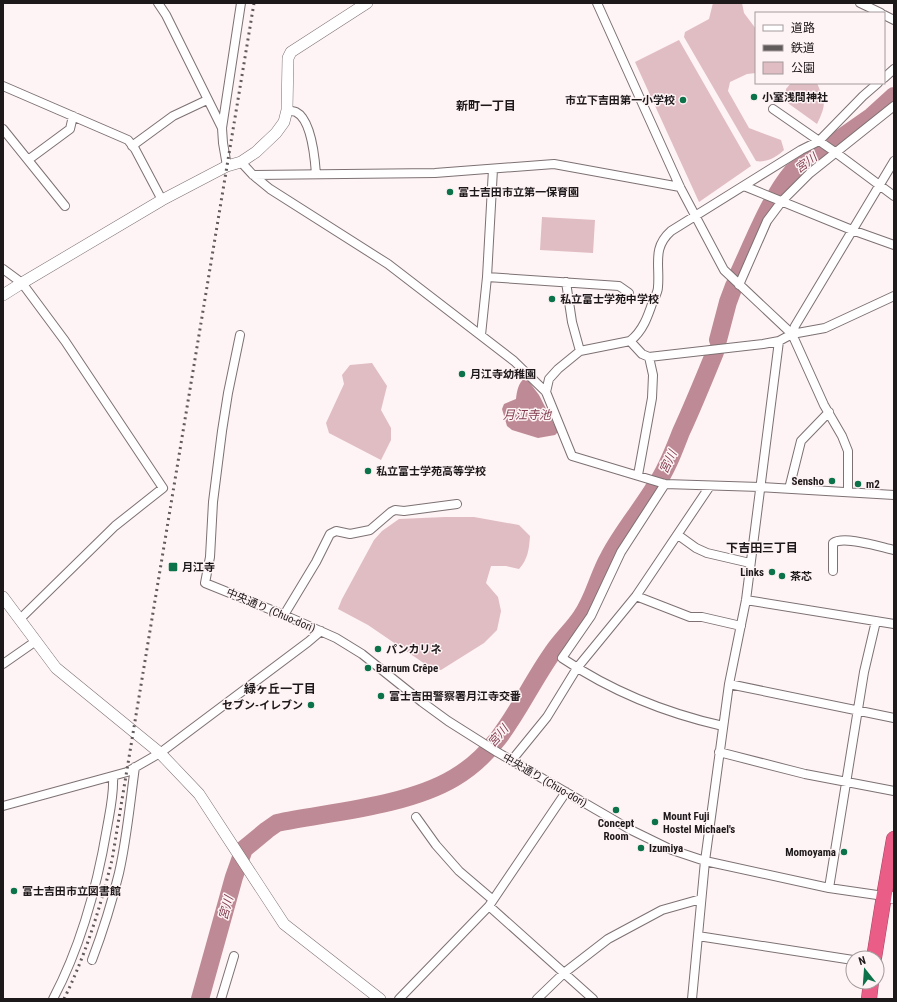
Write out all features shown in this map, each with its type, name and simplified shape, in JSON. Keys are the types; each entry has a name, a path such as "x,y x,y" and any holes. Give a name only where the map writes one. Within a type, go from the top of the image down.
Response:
{"highway":[{"path":"876,950 889,897 894,839"}],"street":[{"path":"158,3 166,15 222,128"},
{"path":"227,166 222,128 241,3"},
{"path":"3,295 162,200 227,166 241,162 256,152 276,133 284,122 287,110 288,58 291,52 367,3"},
{"path":"597,3 680,187 724,270 792,334 848,451 848,492"},
{"path":"860,3 878,12"},
{"path":"885,16 894,20"},
{"path":"885,77 894,69"},
{"path":"546,392 550,379 558,368 580,351 630,341 635,337 645,324 658,288 659,249 663,238 670,231 695,217 801,150 819,141 877,84"},
{"path":"4,87 128,140 162,200"},
{"path":"132,146 173,116 207,100"},
{"path":"739,285 768,221 782,201 810,173 894,106"},
{"path":"773,109 880,184 894,196"},
{"path":"287,110 299,114 307,127 312,140 316,174"},
{"path":"28,160 70,129 73,116"},
{"path":"3,130 65,206"},
{"path":"792,334 795,326 894,161"},
{"path":"241,162 253,175 270,189 388,264 514,361 546,392 572,456 664,483 894,495"},
{"path":"253,175 435,173 554,164 680,187"},
{"path":"481,335 487,277 492,168"},
{"path":"744,186 852,230 894,245"},
{"path":"3,269 22,283 65,341 163,488 115,526 20,619"},
{"path":"487,277 619,286 628,293"},
{"path":"566,282 572,322 580,351"},
{"path":"630,341 642,354 649,357 763,344 779,341 792,334 825,328 894,296"},
{"name":"中央通り (Chuo-dori)","path":"240,335 228,393 222,432 213,502 210,557 204,582 321,631 362,654 448,721 497,752 631,830 672,850 704,861 829,888 889,897"},
{"path":"692,999 704,861 728,684 746,600 779,341"},
{"path":"638,475 652,398 653,375 649,357"},
{"path":"789,489 801,441 829,412"},
{"path":"664,483 621,552 591,616 562,658 577,668 631,696 663,710 723,726"},
{"path":"512,760 547,717 577,668 636,596 710,486"},
{"path":"284,615 316,562 330,534 336,531 350,534 370,530 395,510 404,511 457,504"},
{"path":"678,535 696,548 750,563"},
{"path":"833,571 833,543 837,540 846,540 894,550"},
{"path":"3,596 56,668 160,753 199,794 284,924 380,999"},
{"path":"636,596 690,617 702,617 740,626"},
{"path":"746,600 894,624"},
{"path":"829,888 864,672 876,621"},
{"path":"3,806 127,772 160,753 321,631"},
{"path":"3,664 36,641"},
{"path":"728,684 894,718"},
{"path":"719,752 805,774 894,791"},
{"path":"92,960 107,919 119,871 135,767"},
{"path":"53,999 72,958 88,911 104,845 114,789 113,777"},
{"path":"399,999 491,904 566,792"},
{"path":"416,817 458,872 593,999"},
{"path":"537,999 564,973 608,939 662,910 701,899"},
{"path":"698,936 845,959"},
{"path":"220,999 234,956"}],"green space":[{"path":"713,3 742,3 744,13 755,28 755,73 747,74 730,82 728,91 749,128 781,140 784,150 775,157 767,160 756,161 684,37 685,32 709,19"},
{"name":"市立下吉田第一小学校","path":"679,40 751,166 699,202 635,62"},
{"path":"790,84 817,84 822,95 824,107 817,124 785,101 786,89"},
{"path":"542,217 595,220 593,253 540,250"},
{"path":"372,363 387,386 381,410 391,428 391,440 381,460 329,433 326,423 344,384 342,375 350,365"},
{"path":"474,517 519,525 530,536 528,554 519,569 506,566 491,566 486,583 498,597 501,611 497,630 484,643 441,670 431,668 368,625 338,609 374,540 382,531 399,519"}],"water":[{"name":"月江寺池","path":"525,378 539,395 558,432 555,435 538,438 512,430 507,426 502,409 504,404 516,399 519,385"}],"waterway":[{"name":"宮川","path":"737,277 769,208 792,172 872,116 894,96"},
{"name":"宮川","path":"718,340 728,302 734,286"},
{"name":"宮川","path":"200,999 234,877 244,849 277,823 392,802 435,788 472,766 499,737 511,721 553,652 585,610 593,595 605,564 614,548 664,472 715,352"}],"railway":[{"path":"64,999 92,931 112,860 254,3"}],"place":[{"name":"小室浅間神社","path":"754,97"},
{"name":"市立下吉田第一小学校","path":"683,100"},
{"name":"富士吉田市立第一保育園","path":"450,192"},
{"name":"私立富士学苑中学校","path":"552,299"},
{"name":"月江寺幼稚園","path":"462,374"},
{"name":"私立富士学苑高等学校","path":"368,471"},
{"name":"Sensho","path":"832,481"},
{"name":"m2","path":"858,484"},
{"name":"月江寺","path":"173,567"},
{"name":"Links","path":"772,572"},
{"name":"茶芯","path":"782,576"},
{"name":"パンカリネ","path":"378,649"},
{"name":"Barnum Crêpe","path":"368,668"},
{"name":"富士吉田警察署月江寺交番","path":"381,696"},
{"name":"セブン-イレブン","path":"311,705"},
{"name":"Concept Room","path":"616,810"},
{"name":"Mount Fuji Hostel Michael's","path":"655,822"},
{"name":"Izumiya","path":"641,848"},
{"name":"Momoyama","path":"844,852"},
{"name":"富士吉田市立図書館","path":"14,891"}],"district":[{"name":"新町一丁目","path":"486,106"},
{"name":"下吉田三丁目","path":"762,548"},
{"name":"緑ヶ丘一丁目","path":"280,689"}]}
